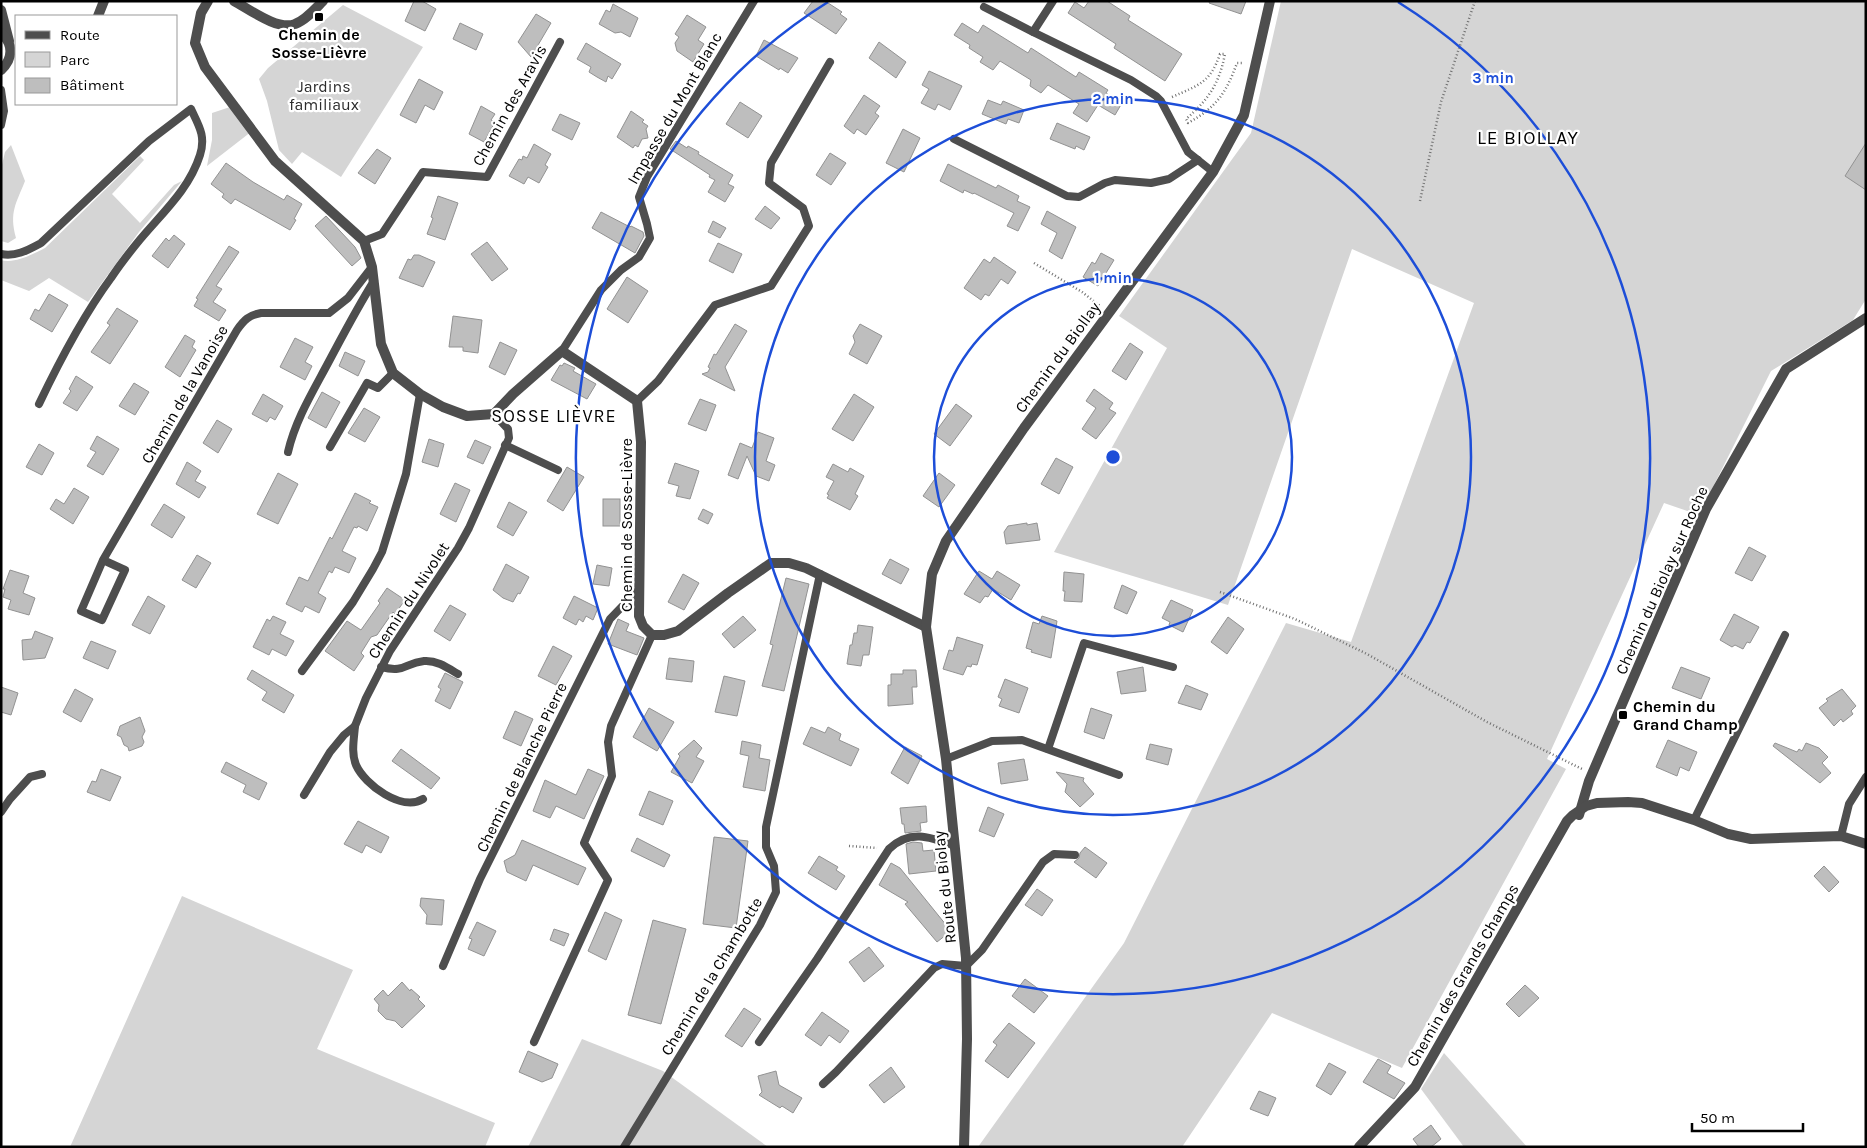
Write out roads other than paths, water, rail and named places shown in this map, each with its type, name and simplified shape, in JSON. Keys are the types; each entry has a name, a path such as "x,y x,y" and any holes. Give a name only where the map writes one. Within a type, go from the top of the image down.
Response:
{"street":[{"path":"98,15 104,1"},
{"path":"208,1 201,13 196,43 205,68 275,161 364,241 372,267 381,344 393,373 420,394 443,407 466,416 494,414 513,394 562,351 637,402"},
{"path":"234,1 278,25 295,24 306,17 322,1"},
{"name":"Chemin du Biollay","path":"926,627 932,574 946,541 1024,428 1213,172 1244,116 1270,1"},
{"path":"1,10 12,50 6,65 1,70"},
{"path":"1,33 12,50"},
{"name":"Chemin du Biolay sur Roche","path":"1582,811 1590,777 1706,509 1786,369 1866,318"},
{"name":"Chemin de Sosse-Lièvre","path":"637,402 641,442 639,616 643,626 652,635"},
{"path":"652,635 664,635 678,631 771,563 789,563 806,568 926,627"},
{"name":"Route du Biolay","path":"926,627 946,759 966,966 964,1147"},
{"path":"1582,811 1597,803 1642,803 1694,820 1728,834 1751,839 1841,836 1866,844"},
{"name":"Chemin des Grands Champs","path":"1359,1147 1415,1087 1563,827 1573,815 1582,811"}],"lane":[{"name":"Impasse du Mont Blanc","path":"562,351 601,290 621,270 639,257 650,238 648,224 638,197 646,177 754,1"},
{"path":"1033,32 1053,1"},
{"path":"984,7 1131,80 1156,96 1188,152 1213,172"},
{"name":"Chemin des Aravis","path":"364,241 382,234 423,172 487,177 560,42"},
{"path":"637,402 658,381 715,305 771,286 809,226 803,208 769,183 771,163 830,62"},
{"path":"1,90 4,111 1,125"},
{"path":"1,254 22,253 40,243 149,141 191,108 203,134 200,154 191,177 175,201 138,242 109,280 55,370 39,404"},
{"path":"954,139 1067,196 1073,197 1079,197 1105,183 1115,180 1151,184 1169,178 1198,160"},
{"name":"Chemin de la Vanoise","path":"103,560 125,570 102,620 81,611 103,560 237,330 251,315 262,313 329,313 348,298 372,267"},
{"path":"288,452 291,437 303,410 357,308 374,281"},
{"path":"330,447 367,383 378,388 393,373"},
{"path":"302,672 353,602 374,570 382,552 406,474 420,394"},
{"name":"Chemin du Nivolet","path":"304,795 330,752 344,735 355,726 381,667 469,528 509,438 508,429 494,414"},
{"path":"505,445 558,470"},
{"name":"Chemin de la Chambotte","path":"624,1147 760,925 776,892 774,866 766,846 769,805 820,574"},
{"name":"Chemin de Blanche Pierre","path":"443,966 480,879 610,619 638,590"},
{"path":"534,1042 608,880 584,843 612,776 608,742 611,726 652,635"},
{"path":"1694,820 1784,635"},
{"path":"1048,749 1084,643 1174,667"},
{"path":"381,667 400,670 426,661 442,665 458,674"},
{"path":"355,726 354,756 356,764 366,781 388,796 400,801 410,803 423,799"},
{"path":"946,759 992,742 1022,740 1120,775"},
{"path":"1,812 10,799 30,778 42,774"},
{"path":"1841,836 1849,804 1866,777"},
{"path":"759,1042 817,959 888,849 904,838 918,836 955,846"},
{"path":"823,1084 934,968 942,964 966,966 982,950 1044,862 1054,854 1075,855"}],"place":[{"name":"Chemin de Sosse-Lièvre","path":"319,17"},
{"name":"Chemin du Grand Champ","path":"1623,715"}],"district":[{"name":"LE BIOLLAY","path":"1528,137"},
{"name":"SOSSE LIÈVRE","path":"554,416"}],"park label":[{"name":"Jardins familiaux","path":"324,95"}]}
